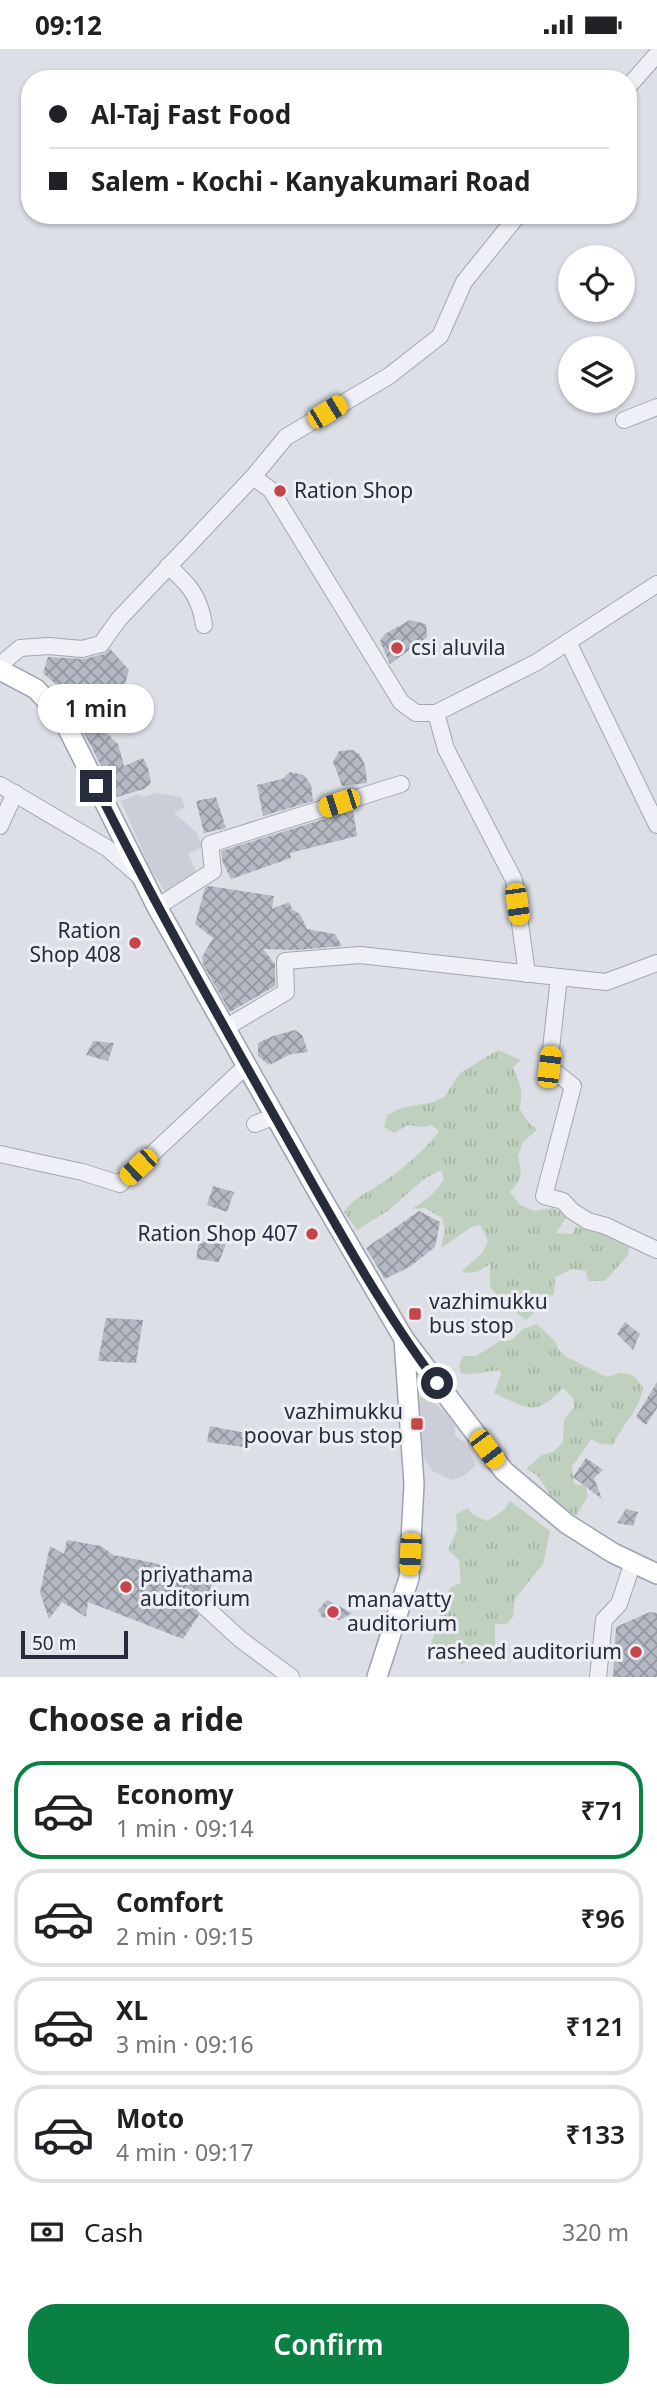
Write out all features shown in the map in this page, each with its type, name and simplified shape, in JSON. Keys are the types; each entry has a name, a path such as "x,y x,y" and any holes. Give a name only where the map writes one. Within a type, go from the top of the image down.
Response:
{"main road":[{"path":"0,667 36,689 62,717 157,907 404,1339 504,1471 567,1524 657,1574"},
{"path":"377,1677 409,1578 414,1484 404,1339"}],"street":[{"path":"637,77 657,54"},
{"path":"0,667 20,648 49,646 82,649 101,644 119,619 253,477 286,437 389,376 440,337 464,282 511,224"},
{"path":"624,420 657,407"},
{"path":"253,477 271,490 401,702 416,713 436,713 537,662 657,584"},
{"path":"168,566 188,583 202,611 204,625"},
{"path":"568,642 657,825"},
{"path":"436,713 446,749 514,880 527,974"},
{"path":"157,907 214,871 210,844 401,784"},
{"path":"0,826 7,790 107,848 142,878"},
{"path":"225,1028 286,992 285,961 360,955 606,982 657,963"},
{"path":"559,977 549,1067 573,1086 544,1196 563,1201 572,1211 588,1221 606,1226 657,1250"},
{"path":"0,1154 82,1172 120,1184 246,1066"},
{"path":"255,1124 275,1116"},
{"path":"598,1677 604,1620 619,1604 633,1562"},
{"path":"203,1605 240,1639 291,1677"}],"shaded area":[{"path":"156,793 181,797 185,807 174,813 196,832 203,846 188,854 197,873 180,886 165,891 151,870 121,801 138,794 143,797"},
{"path":"420,1396 432,1401 447,1415 455,1426 455,1435 464,1442 472,1456 476,1465 464,1476 451,1480 432,1471 424,1458 419,1439"}],"green space":[{"path":"498,1050 521,1060 513,1067 521,1092 519,1108 537,1130 523,1142 518,1156 521,1171 519,1181 510,1192 520,1205 535,1211 552,1208 568,1215 556,1233 572,1234 576,1227 610,1235 629,1246 628,1255 605,1281 588,1281 586,1271 572,1269 555,1277 554,1294 526,1320 505,1304 490,1287 490,1264 473,1273 462,1271 483,1252 488,1240 480,1225 472,1227 441,1248 445,1229 442,1218 425,1208 412,1209 438,1188 444,1179 441,1170 424,1179 389,1210 357,1230 344,1212 357,1199 406,1165 439,1131 432,1125 408,1125 394,1133 384,1127 387,1115 401,1108 433,1102 445,1096 460,1073"},
{"path":"537,1324 567,1357 607,1377 620,1373 633,1375 643,1387 639,1403 613,1445 600,1444 591,1439 572,1467 574,1484 586,1486 588,1496 576,1516 553,1499 537,1475 526,1469 542,1455 553,1452 563,1442 564,1420 574,1407 573,1398 563,1388 544,1404 537,1407 522,1406 494,1393 501,1375 500,1370 466,1374 461,1373 459,1365 463,1356 476,1356 500,1341 512,1340 523,1329"},
{"path":"510,1501 550,1531 543,1564 515,1599 513,1617 506,1624 495,1624 495,1647 462,1664 453,1657 452,1649 441,1652 430,1648 446,1596 451,1587 461,1583 459,1560 448,1550 457,1530 456,1514 468,1508 472,1514 487,1521 504,1510"}],"building":[{"name":"csi aluvila","path":"410,620 426,624 427,637 390,664 380,641 385,634"},
{"path":"110,649 129,670 125,684 117,686 102,698 101,719 100,717 95,722 118,744 124,766 143,758 151,783 144,789 117,797 75,715 77,709 91,705 76,685 61,689 43,673 48,657 84,659 104,654"},
{"path":"353,750 360,755 365,765 367,783 342,786 333,762 339,751"},
{"path":"290,772 304,775 311,785 313,801 263,816 257,785 282,779"},
{"path":"216,797 226,828 204,833 196,801"},
{"path":"353,810 357,836 290,853 291,858 231,879 223,863 221,851"},
{"path":"209,886 274,896 272,909 289,902 292,909 300,914 307,929 335,934 342,946 295,950 263,949 275,964 275,986 230,1012 203,964 202,957 213,938 195,924 205,888"},
{"path":"295,1030 302,1035 308,1052 291,1054 269,1065 258,1056 258,1043"},
{"path":"93,1041 114,1043 108,1061 86,1055"},
{"path":"213,1186 234,1192 227,1212 207,1205"},
{"path":"419,1211 440,1222 435,1247 411,1266 385,1279 366,1248"},
{"path":"199,1241 226,1244 219,1262 196,1259"},
{"path":"106,1318 143,1320 136,1363 98,1361"},
{"path":"625,1322 640,1334 633,1350 617,1334"},
{"path":"657,1382 657,1408 646,1425 636,1417"},
{"path":"210,1426 246,1433 243,1447 207,1442"},
{"path":"586,1458 603,1470 594,1478 602,1499 573,1477"},
{"path":"626,1509 638,1512 633,1526 617,1523"},
{"name":"priyathama auditorium","path":"67,1540 101,1546 113,1555 214,1580 207,1596 195,1598 193,1607 199,1615 183,1639 88,1602 86,1617 62,1602 49,1619 40,1593 50,1546 64,1554"},
{"name":"manavatty auditorium","path":"327,1600 352,1613 340,1620 322,1617 318,1610"},
{"name":"rasheed auditorium","path":"650,1612 657,1613 657,1677 613,1677 616,1627"}],"place":[{"name":"Ration Shop","path":"280,491"},
{"name":"csi aluvila","path":"397,648"},
{"name":"Ration Shop 408","path":"135,943"},
{"name":"Ration Shop 407","path":"312,1234"},
{"name":"vazhimukku bus stop","path":"415,1314"},
{"name":"vazhimukku poovar bus stop","path":"417,1424"},
{"name":"priyathama auditorium","path":"126,1587"},
{"name":"manavatty auditorium","path":"333,1612"},
{"name":"rasheed auditorium","path":"636,1652"}],"route":[{"path":"96,786 157,907 314,1185 404,1339 437,1383"}]}
